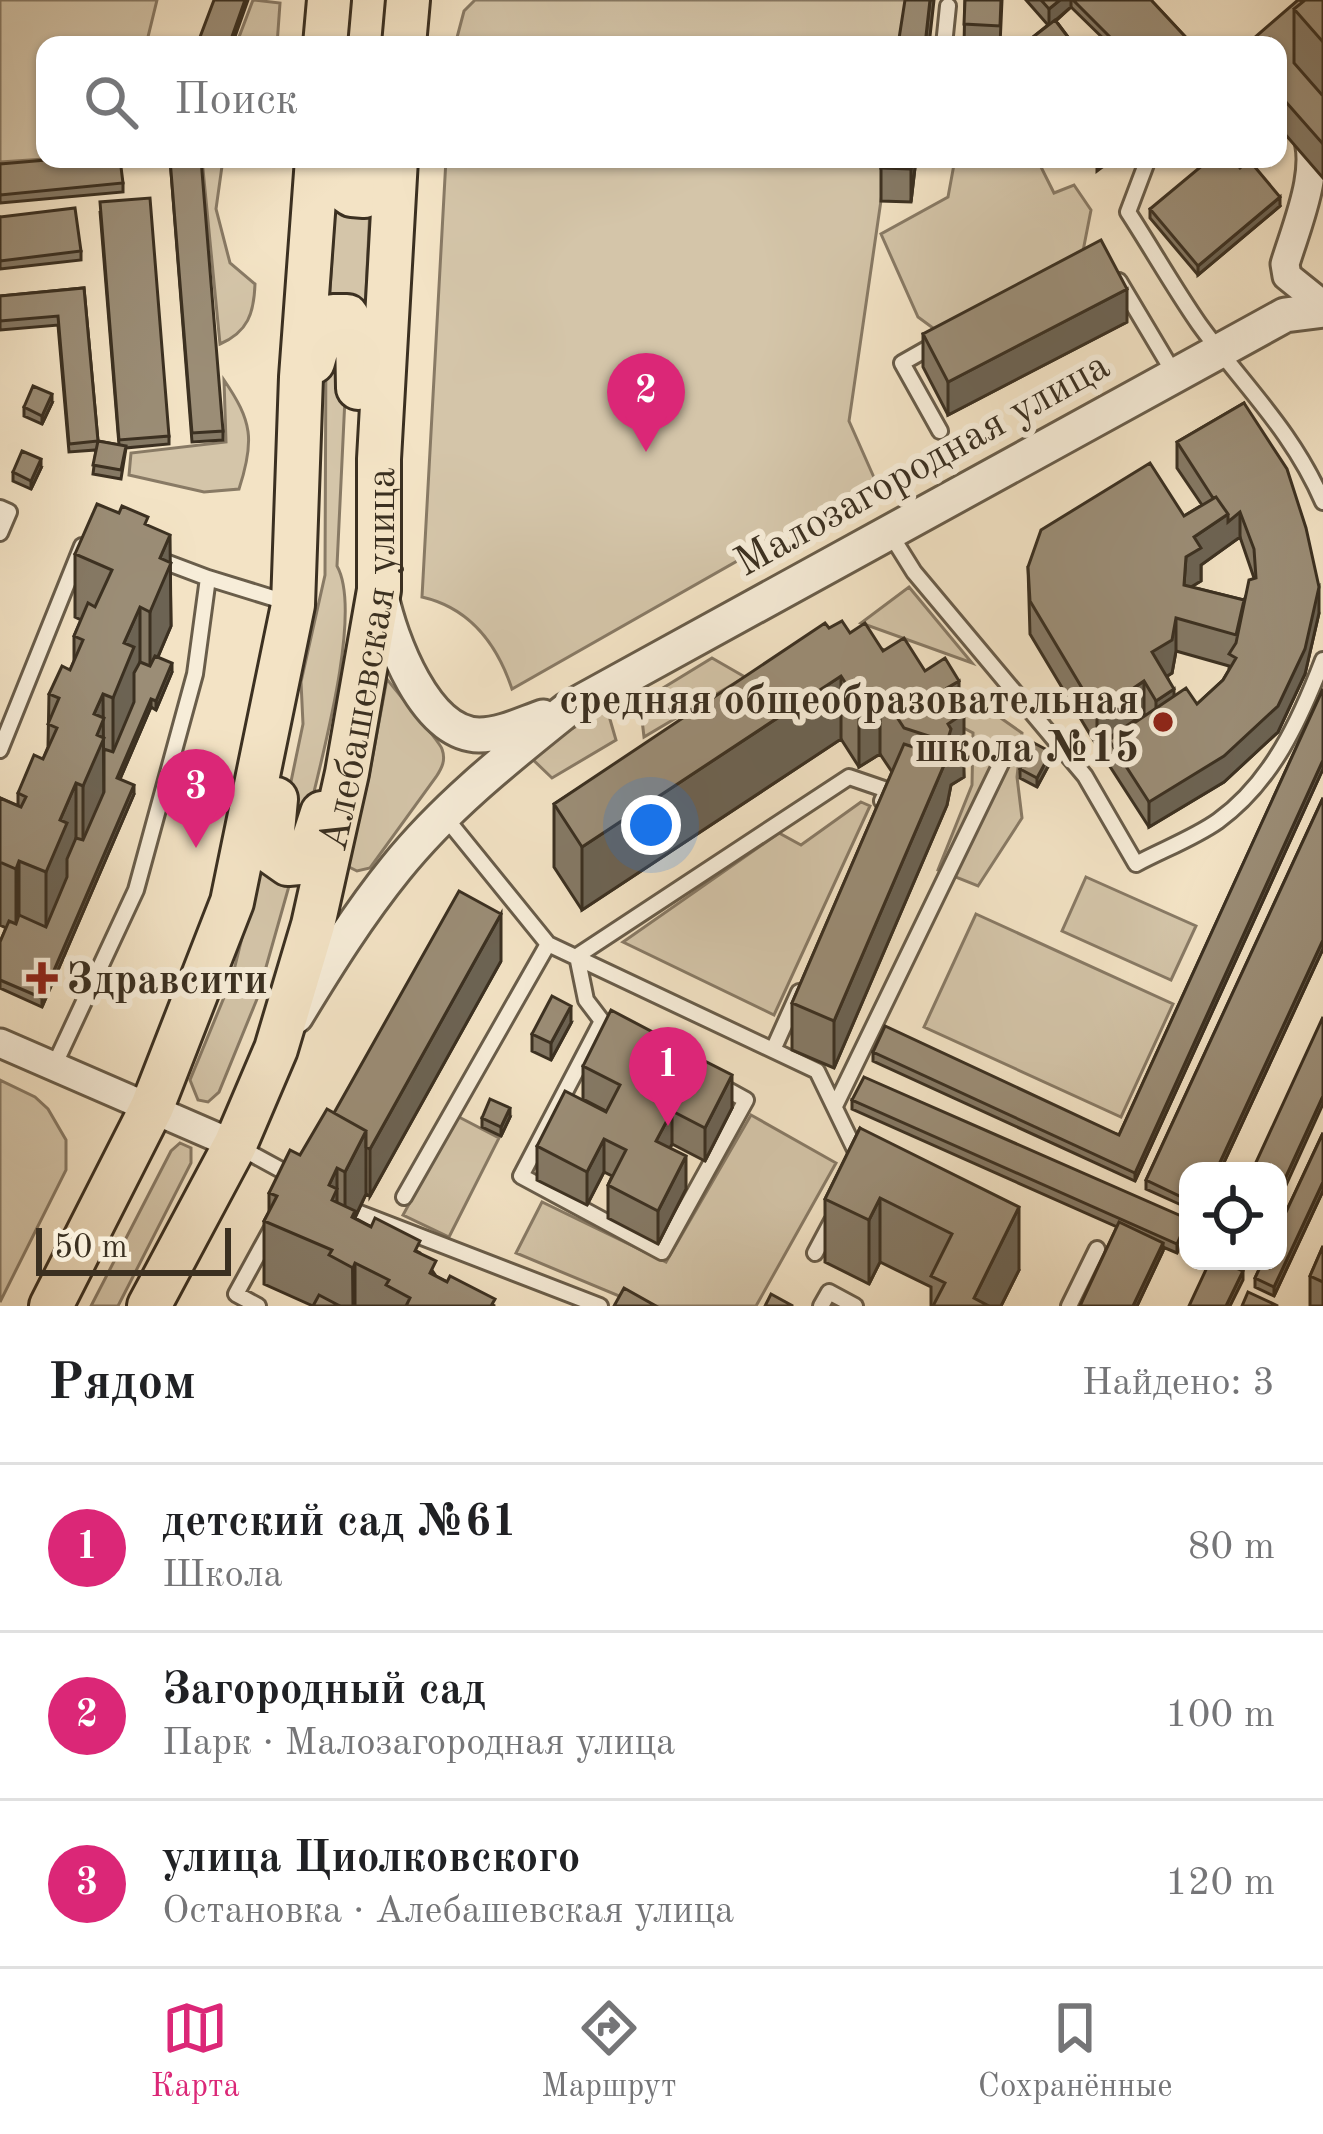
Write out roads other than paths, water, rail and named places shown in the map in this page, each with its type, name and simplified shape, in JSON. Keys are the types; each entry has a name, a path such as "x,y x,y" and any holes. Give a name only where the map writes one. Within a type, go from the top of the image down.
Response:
{"main road":[{"path":"405,36 408,0"},
{"name":"Алебашевская улица","path":"51,1306 152,1106 232,902 293,604 301,377 315,168"},
{"path":"341,168 342,188 364,196 381,182 382,168"},
{"name":"Алебашевская улица","path":"149,1306 235,1145 275,1049 314,925 306,870 346,773 379,590 380,459 396,168"},
{"path":"301,377 316,359 326,321 347,316 357,334 358,408 380,459"},
{"path":"278,692 287,730 269,841 271,852 306,870"}],"street":[{"name":"Малозагородная улица","path":"1287,110 1306,131 1312,149 1309,186 1285,264 1288,276 1323,308"},
{"name":"Малозагородная улица","path":"379,590 389,632 406,668 451,728 475,735 497,733 568,709 1285,315 1323,308"},
{"name":"Малозагородная улица","path":"275,1049 378,892 488,774 568,709"},
{"path":"306,870 378,892"},
{"path":"0,1042 235,1145"}],"lane":[{"path":"945,36 948,6"},
{"path":"1145,168 1128,212 1221,350 1279,422 1323,502"},
{"path":"1113,272 1175,375"},
{"path":"940,431 902,363 962,329"},
{"path":"0,508 9,512 0,533"},
{"path":"0,750 88,531"},
{"path":"889,532 914,572 1085,776 1136,864 1218,821 1270,770 1309,698 1323,660"},
{"path":"148,555 293,604"},
{"path":"54,1066 136,890 195,674 208,578"},
{"path":"836,1104 1008,748"},
{"path":"577,956 849,777 887,790 878,812"},
{"path":"444,817 548,944 817,1071 861,1162 880,1172"},
{"path":"404,1197 548,944"},
{"path":"577,956 586,1000 602,1021 622,1032"},
{"path":"773,1050 802,985"},
{"path":"602,1021 521,1176 662,1252 746,1100 705,1078"},
{"path":"235,1145 317,1190"},
{"path":"852,1181 861,1162"},
{"path":"288,1199 298,1180"},
{"path":"815,1253 843,1199"},
{"path":"357,1212 600,1306"},
{"path":"258,1306 236,1294 278,1218"},
{"path":"1069,1306 1097,1250"},
{"path":"821,1306 829,1292 855,1306"}],"place":[{"name":"Загородный сад","path":"646,452"},
{"name":"средняя общеобразовательная школа №15","path":"1163,722"},
{"name":"улица Циолковского","path":"196,848"},
{"name":"Здравсити","path":"42,978"},
{"name":"детский сад №61","path":"668,1126"}]}
